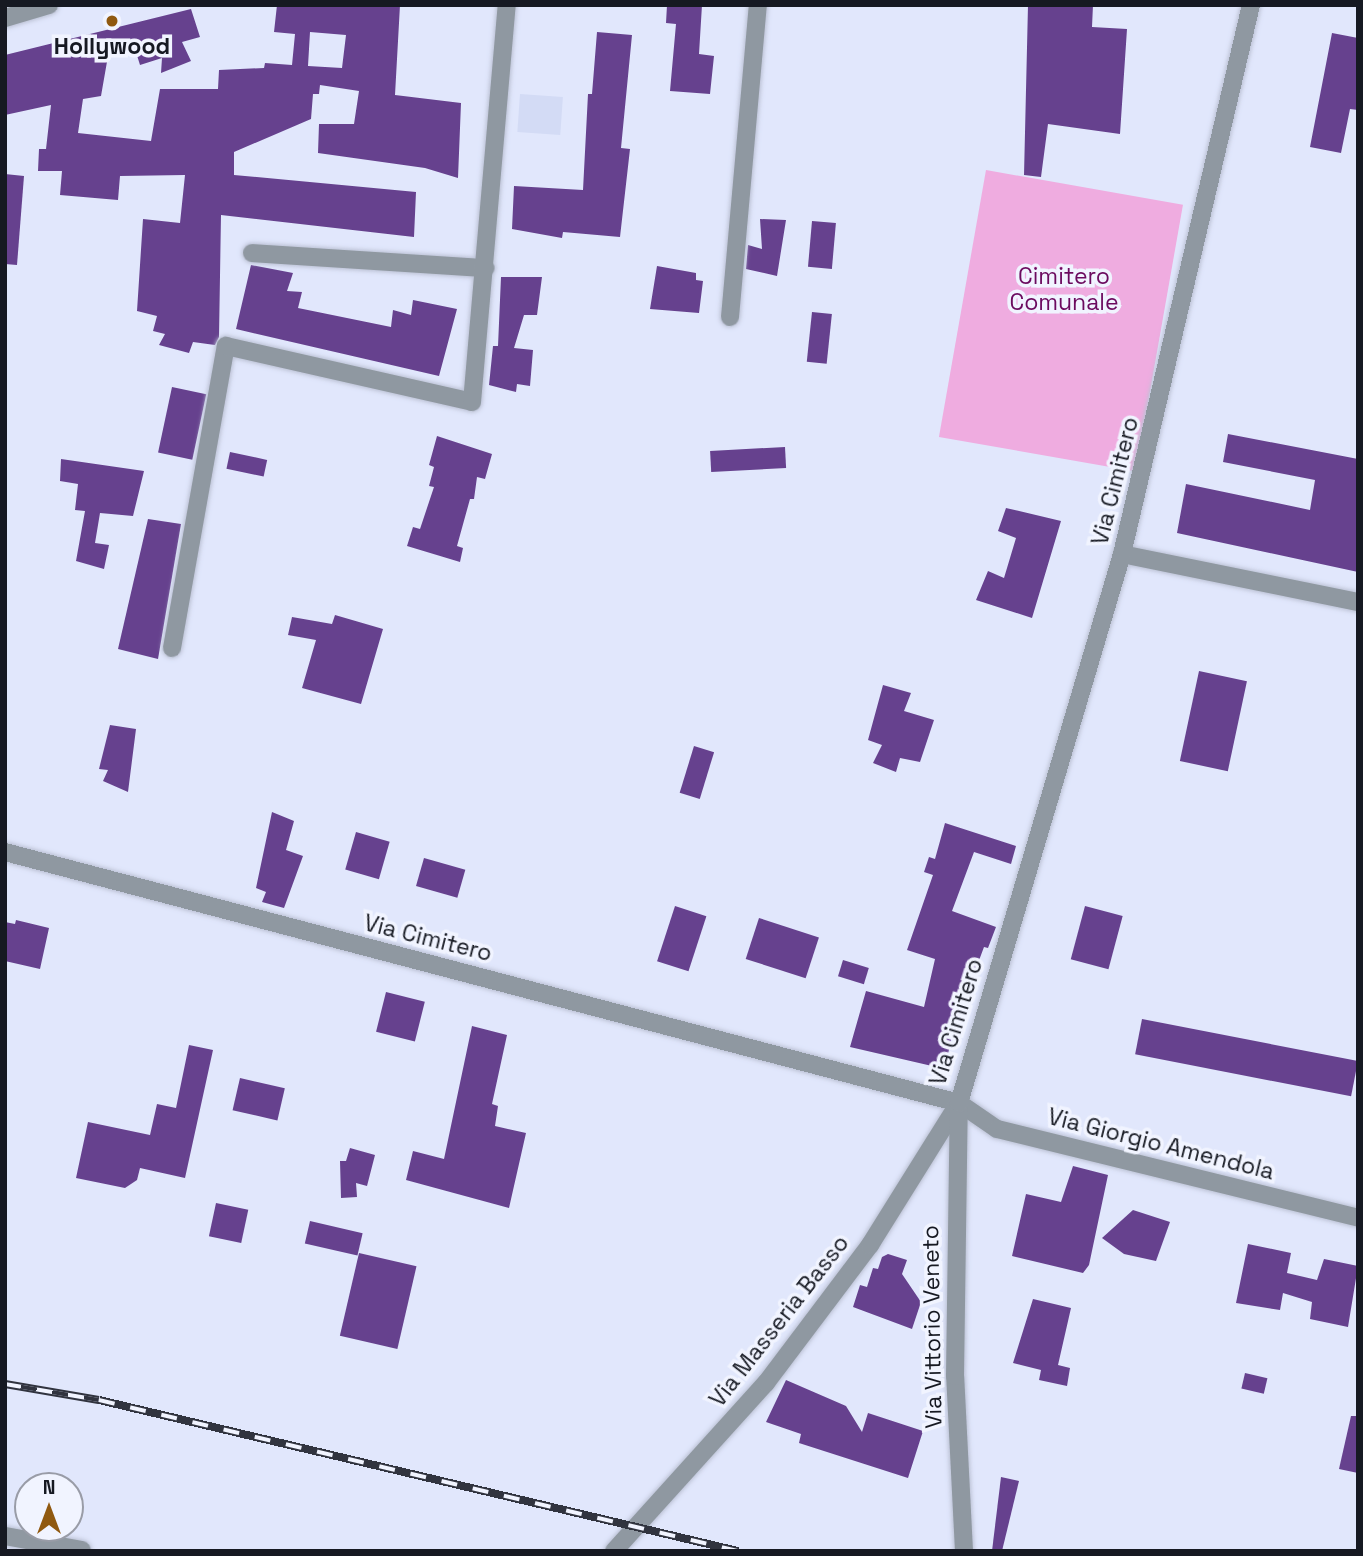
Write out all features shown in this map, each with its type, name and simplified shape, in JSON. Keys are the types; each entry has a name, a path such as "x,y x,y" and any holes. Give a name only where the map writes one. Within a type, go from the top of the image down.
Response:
{"street":[{"path":"5,18 49,5"},
{"path":"172,648 226,346 472,402 508,5"},
{"path":"730,317 758,5"},
{"name":"Via Cimitero","path":"5,852 959,1103 1122,554 1251,5"},
{"path":"252,253 486,268"},
{"path":"1122,554 1358,601"},
{"name":"Via Giorgio Amendola","path":"959,1103 997,1129 1358,1218"},
{"name":"Via Masseria Basso","path":"614,1551 766,1383 870,1245 959,1103"},
{"name":"Via Vittorio Veneto","path":"959,1103 955,1376 964,1551"},
{"path":"5,1536 82,1550"}],"shaded area":[{"path":"520,94 563,97 560,135 517,132"}],"green space":[{"name":"Cimitero Comunale","path":"986,170 1183,205 1136,472 939,437"}],"building":[{"path":"277,5 400,5 395,95 461,103 458,178 425,168 318,153 319,124 354,124 359,91 320,85 319,94 313,94 311,119 234,152 234,175 416,192 414,237 221,215 219,337 215,345 193,342 189,353 159,345 165,334 153,331 157,316 137,311 143,219 180,223 185,175 120,176 118,200 60,195 62,171 38,171 39,149 46,149 51,105 5,115 5,55 191,9 200,37 182,42 191,61 161,73 162,58 140,65 135,49 108,56 101,96 83,99 78,133 151,141 160,89 218,89 219,70 264,68 265,63 292,65 295,34 274,32","holes":["310,32 346,35 342,68 308,66"]},
{"path":"667,5 702,5 699,54 714,56 710,94 670,91 676,24 666,23"},
{"path":"1028,5 1093,5 1092,27 1127,29 1120,134 1048,124 1041,177 1024,175"},
{"path":"597,32 632,35 621,148 630,149 620,237 563,232 562,238 512,229 514,186 583,190 588,94 592,94"},
{"path":"1332,33 1358,38 1358,110 1350,109 1341,153 1310,147"},
{"path":"5,174 24,176 17,265 5,264"},
{"path":"760,219 786,220 777,276 746,269 748,245 762,249"},
{"path":"812,221 836,223 832,269 808,267"},
{"path":"251,265 293,273 287,291 302,292 298,308 391,327 393,310 411,315 413,300 457,309 439,376 236,329"},
{"path":"657,266 696,273 696,280 703,281 699,313 650,309"},
{"path":"501,277 542,277 537,315 524,315 514,348 533,350 530,386 517,384 516,392 489,385 493,346 498,346"},
{"path":"812,312 832,314 827,364 807,362"},
{"path":"172,387 206,394 192,460 158,453"},
{"path":"1228,434 1358,459 1358,572 1177,533 1186,484 1310,510 1315,480 1223,462"},
{"path":"437,436 492,454 485,479 477,477 474,499 470,499 457,546 463,548 460,562 407,546 413,527 420,529 434,487 429,486 434,467 429,465"},
{"path":"785,447 786,468 711,472 710,451"},
{"path":"230,452 267,460 264,477 226,469"},
{"path":"61,459 144,471 133,516 100,513 95,543 109,545 104,569 76,561 85,511 75,510 78,484 60,481"},
{"path":"1006,508 1061,521 1032,618 976,600 988,571 1004,578 1016,538 998,531"},
{"path":"148,519 181,524 158,659 118,649"},
{"path":"335,615 383,629 361,704 302,688 316,640 288,635 292,617 332,624"},
{"path":"1199,671 1247,681 1228,771 1180,761"},
{"path":"883,685 911,693 904,711 934,720 920,762 900,758 896,772 873,763 882,745 868,740"},
{"path":"110,725 136,729 128,792 103,781 108,770 99,769"},
{"path":"694,746 714,752 700,799 680,793"},
{"path":"272,812 294,821 286,850 303,856 284,908 262,902 266,892 256,888"},
{"path":"945,823 1016,846 1011,864 974,852 952,911 996,927 988,948 984,947 953,1030 945,1069 850,1047 866,991 924,1007 935,959 907,950 933,875 924,872 929,857 935,859"},
{"path":"356,832 390,842 379,879 345,869"},
{"path":"424,858 465,870 457,898 416,886"},
{"path":"675,906 706,916 688,971 657,961"},
{"path":"1085,906 1123,916 1108,969 1071,959"},
{"path":"759,918 819,937 806,978 746,959"},
{"path":"16,920 49,928 40,969 5,961 5,922 15,924"},
{"path":"843,960 869,968 864,984 838,976"},
{"path":"386,992 425,1002 415,1041 376,1032"},
{"path":"1142,1019 1358,1061 1351,1096 1135,1054"},
{"path":"472,1026 507,1035 492,1104 498,1106 495,1126 526,1133 509,1208 406,1180 413,1151 444,1159"},
{"path":"189,1045 213,1050 185,1178 140,1168 137,1180 125,1188 76,1178 88,1122 150,1135 157,1104 176,1108"},
{"path":"240,1078 285,1088 277,1121 233,1110"},
{"path":"350,1148 375,1155 367,1186 356,1183 357,1197 341,1198 340,1161 346,1161"},
{"path":"1073,1166 1108,1175 1089,1265 1083,1273 1012,1256 1026,1194 1061,1202"},
{"path":"216,1203 248,1210 241,1243 209,1236"},
{"path":"1133,1210 1170,1222 1156,1261 1124,1254 1102,1238"},
{"path":"310,1221 363,1233 357,1256 305,1243"},
{"path":"1248,1244 1291,1253 1287,1273 1317,1280 1324,1259 1358,1266 1348,1327 1310,1319 1312,1302 1283,1293 1280,1310 1236,1303"},
{"path":"359,1253 416,1266 397,1349 340,1336"},
{"path":"888,1254 907,1260 902,1274 921,1302 912,1329 853,1307 860,1285 867,1287 873,1268 878,1269 882,1257"},
{"path":"1033,1299 1071,1308 1058,1365 1070,1368 1067,1386 1039,1380 1041,1370 1013,1363"},
{"path":"1245,1373 1267,1378 1264,1394 1241,1389"},
{"path":"786,1380 846,1406 862,1432 868,1413 923,1431 908,1478 799,1443 801,1434 766,1422"},
{"path":"1351,1416 1358,1416 1358,1473 1339,1469"},
{"path":"1001,1477 1019,1481 1002,1551 992,1551"}],"railway":[{"path":"5,1384 99,1400 738,1551"}],"place":[{"name":"Hollywood","path":"112,21"}]}
